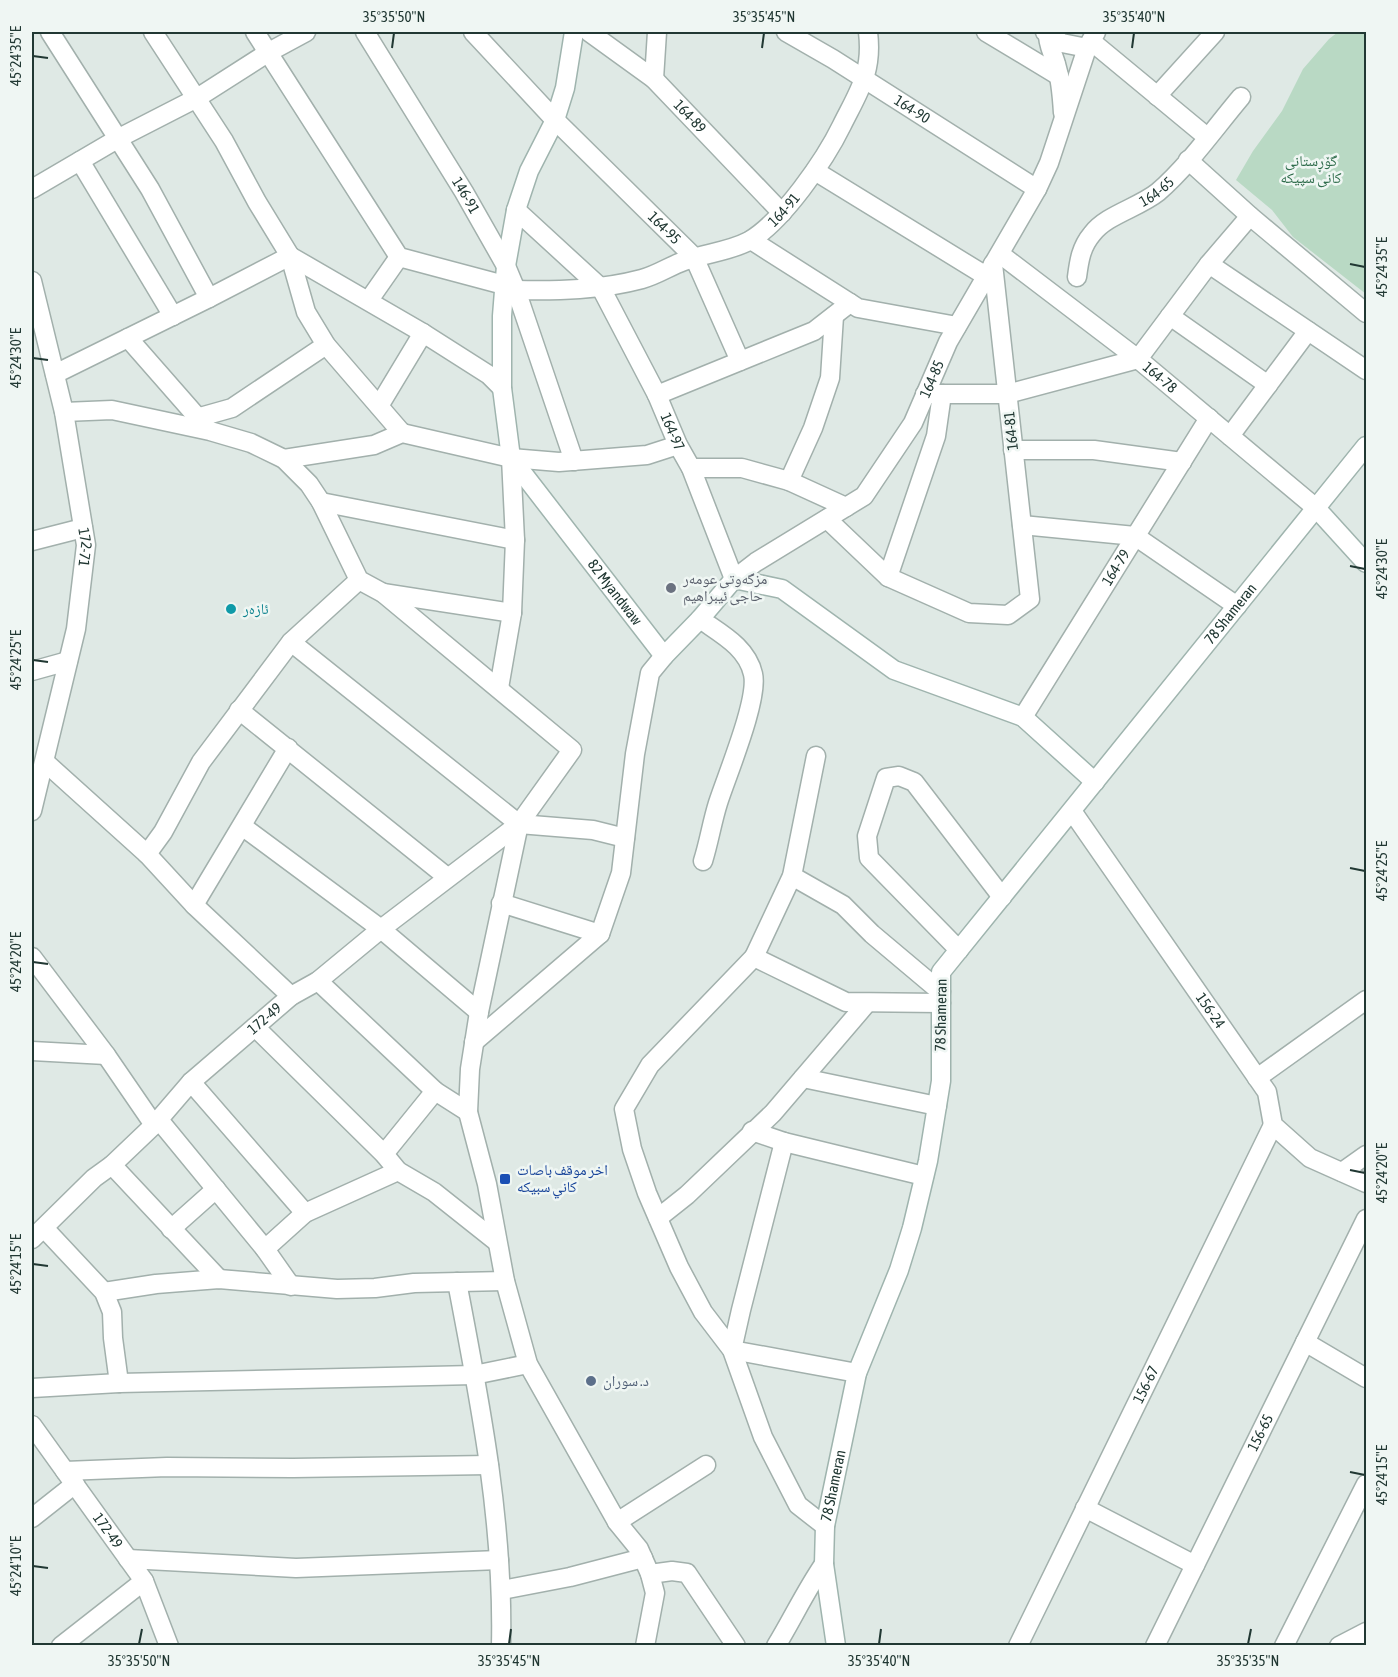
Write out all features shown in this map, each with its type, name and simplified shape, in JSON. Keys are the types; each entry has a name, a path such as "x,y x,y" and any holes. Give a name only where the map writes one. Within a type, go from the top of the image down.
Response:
{"street":[{"path":"50,32 150,189 209,298"},
{"path":"153,32 197,98 290,256 306,312 326,345 402,433"},
{"path":"255,32 399,257 510,288 601,288"},
{"path":"32,189 119,138 197,98 269,52 306,32"},
{"name":"146-91","path":"365,32 464,192 506,266"},
{"name":"164-95","path":"473,32 555,120 694,257 740,361"},
{"path":"573,32 565,88 555,120 529,171 516,210 506,266 510,288 574,461"},
{"name":"164-89","path":"589,32 654,79 782,213"},
{"path":"654,79 657,32"},
{"name":"164-90","path":"786,32 865,79 1037,189"},
{"name":"164-91","path":"601,288 645,278 694,257 729,249 751,240 782,213 830,151 865,79 870,52 868,32"},
{"path":"986,32 1059,76"},
{"path":"1157,96 1215,32"},
{"path":"1047,33 1070,46 1092,37 1157,96 1207,137"},
{"name":"164-85","path":"1047,33 1059,76 1063,121"},
{"name":"164-85","path":"734,579 756,562 864,496 934,394 948,342 1037,189 1049,163 1092,37"},
{"name":"164-65","path":"1077,277 1082,252 1096,229 1146,201 1168,182 1241,97"},
{"path":"80,160 172,316"},
{"path":"1188,160 1250,216 1366,313"},
{"name":"164-78","path":"814,171 993,265 1138,359 1316,508 1366,563"},
{"name":"164-97","path":"516,210 601,288 657,395 678,445 691,468 734,579"},
{"path":"827,519 888,577 936,436 934,394 1007,394 1138,359 1209,264 1250,216"},
{"path":"751,240 858,308 957,326"},
{"path":"55,374 290,256"},
{"path":"290,256 423,333 489,375 502,388"},
{"path":"369,300 399,257"},
{"path":"1209,264 1366,370"},
{"name":"164-81","path":"888,577 969,613 1008,615 1030,599 993,265"},
{"name":"172-71","path":"32,281 64,412 86,545 76,629 32,812"},
{"path":"499,687 512,613 514,540 511,458 502,388 502,316 510,288"},
{"path":"657,395 814,331 850,303"},
{"path":"789,481 813,428 830,378 834,316"},
{"path":"1170,316 1268,385"},
{"path":"1230,436 1308,331"},
{"path":"379,406 423,333"},
{"path":"128,338 205,424"},
{"path":"205,424 326,345"},
{"path":"64,412 112,410 205,424 284,459 309,484 321,502 359,580 383,593 499,687 572,750 519,824 479,1012 470,1069 468,1112 487,1184 504,1281 528,1364 617,1522 639,1549 655,1593 645,1646"},
{"name":"164-79","path":"1023,717 1209,418"},
{"path":"284,459 374,445 402,433 511,458 559,462 647,455 678,445"},
{"name":"78 Shameran","path":"836,1646 824,1564 825,1526 857,1373 899,1270 924,1176 941,1082 941,972 1366,446"},
{"path":"1013,450 1094,450 1182,462"},
{"name":"82 Myandwaw","path":"511,458 664,656"},
{"path":"691,468 742,468 789,481 846,507"},
{"path":"321,502 514,540"},
{"path":"1022,525 1135,536 1237,606"},
{"path":"32,541 83,528"},
{"path":"474,1042 600,934 621,873 635,754 650,673 734,579 782,589 894,670 1023,717 1095,782"},
{"path":"147,854 163,832 201,762 291,642 359,580"},
{"path":"383,593 512,613"},
{"path":"700,619 740,647 753,674 753,691 745,722 722,789 703,861"},
{"path":"291,642 519,824 593,830 625,838"},
{"path":"32,671 68,661"},
{"path":"239,711 288,747 447,877"},
{"path":"194,905 288,747"},
{"path":"816,756 792,876 754,957 650,1065 624,1109 632,1149 679,1268 703,1312 732,1350 763,1437 798,1505 825,1526"},
{"path":"45,762 147,854 194,905 291,996"},
{"path":"959,950 869,858 866,848 867,836 886,778 899,776 914,782 1002,897"},
{"name":"156-24","path":"1071,811 1267,1092 1273,1125"},
{"name":"172-49","path":"38,1234 94,1178 112,1165 156,1123 191,1082 291,996 318,981 447,877 519,824"},
{"path":"242,826 381,929 479,1012"},
{"path":"792,876 843,905 941,998"},
{"path":"501,903 600,934"},
{"path":"32,957 156,1123 216,1189 265,1249 291,1286"},
{"path":"754,957 846,1002 867,1004 941,998"},
{"path":"318,981 435,1091 468,1112"},
{"path":"1257,1078 1366,1000"},
{"path":"658,1218 687,1195 773,1113 867,1004"},
{"path":"255,1027 384,1154 398,1171 434,1192 497,1242"},
{"path":"32,1051 106,1055"},
{"path":"803,1078 937,1106"},
{"path":"191,1082 305,1214"},
{"path":"384,1154 435,1091"},
{"path":"1273,1125 1310,1158 1366,1183"},
{"name":"156-67","path":"1018,1646 1273,1125"},
{"path":"752,1131 784,1142 924,1176"},
{"path":"732,1350 784,1142"},
{"path":"1342,1172 1366,1155"},
{"path":"112,1165 219,1279"},
{"path":"265,1249 305,1214 398,1171"},
{"path":"171,1229 216,1189"},
{"name":"156-65","path":"1155,1646 1366,1219"},
{"path":"38,1234 104,1292 112,1312 119,1383"},
{"path":"104,1292 156,1284 219,1279 337,1289 504,1281"},
{"path":"457,1282 497,1519 502,1590 501,1646"},
{"path":"1305,1342 1366,1378"},
{"path":"732,1350 857,1373"},
{"path":"32,1388 119,1383 474,1375 528,1364"},
{"name":"172-49","path":"32,1425 144,1581 169,1646"},
{"path":"32,1518 70,1478 167,1467 489,1465"},
{"path":"617,1522 706,1466"},
{"path":"1284,1646 1366,1484"},
{"path":"1085,1508 1195,1565"},
{"path":"128,1559 296,1568 499,1560"},
{"path":"776,1646 795,1616 809,1586 824,1564"},
{"path":"502,1590 646,1566 687,1573 736,1646"},
{"path":"61,1646 144,1581"},
{"path":"1346,1644 1366,1632"}],"green space":[{"name":"گۆڕستانی کانی سپیکە","path":"1338,32 1366,32 1366,294 1293,237 1272,210 1236,180 1253,151 1282,111 1303,69"}],"place":[{"name":"مزگەوتی عومەر حاجی ئیبراهیم","path":"671,588"},
{"name":"ئازەر","path":"231,609"},
{"name":"اخر موقف باصات كاني سبيكه","path":"505,1179"},
{"name":"د. سوران","path":"591,1381"}]}
